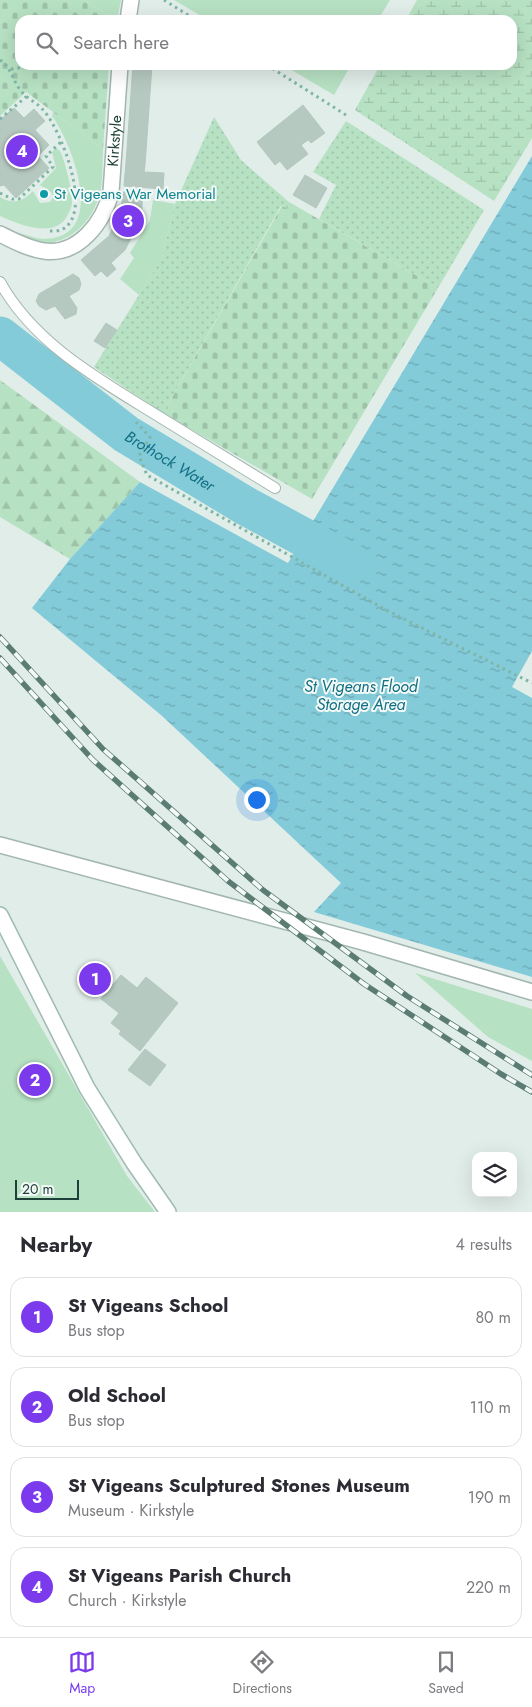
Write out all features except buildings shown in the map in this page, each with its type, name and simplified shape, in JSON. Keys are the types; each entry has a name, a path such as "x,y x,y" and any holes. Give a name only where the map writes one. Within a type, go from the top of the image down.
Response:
{"street":[{"path":"129,15 131,0"},
{"name":"Kirkstyle","path":"0,234 31,248 46,251 62,251 75,244 100,222 111,192 120,70"},
{"path":"0,845 363,942 532,992"},
{"path":"0,915 87,1088 134,1163 168,1212"}],"lane":[{"path":"0,282 11,302 56,349 137,403 275,488"}],"path":[{"path":"164,0 188,15"},
{"path":"0,60 11,69 21,91 45,111 62,141 69,159 76,205 70,221 62,230 45,232"},
{"path":"11,69 15,68"},
{"path":"275,70 346,115"},
{"path":"0,118 26,96"},
{"path":"0,193 12,199 19,199 53,167 46,156 62,141"},
{"path":"150,437 139,456 147,475 386,610 532,683"}],"green space":[{"path":"0,0 83,0 108,15 15,15 15,70 109,70 103,149 26,92 0,116"},
{"path":"83,0 121,0 118,15 108,15"},
{"path":"174,0 390,0 381,15 200,15"},
{"path":"417,0 532,0 532,138 494,201 355,110 377,70 517,70 517,15 409,15"},
{"path":"292,70 348,70 334,95"},
{"path":"53,112 103,149 102,183 94,208 82,226 65,238 55,242 41,243 19,233 45,239 64,234 76,223 80,207 80,188 76,167 69,147 52,116"},
{"path":"214,117 241,160 289,202 286,208 281,206 163,413 94,367 162,258 175,204"},
{"path":"346,121 484,210 438,288 319,219 336,185 313,172"},
{"path":"56,148 60,151 63,158 72,197 71,207 63,222 56,227 37,228 0,216 0,197 14,202 25,198 33,191 40,203 50,202 53,197 51,192 40,185 56,168 52,152"},
{"path":"153,200 175,204 162,258 139,295 120,279 134,258 130,253 150,220"},
{"path":"289,202 438,288 312,499 163,413 282,206 286,207"},
{"path":"0,380 140,482 70,559 0,517"},
{"path":"0,956 127,1176 155,1212 0,1212"},
{"path":"415,973 532,1009 532,1061 488,1037"}],"water":[{"name":"St Vigeans Flood Storage Area","path":"532,156 532,651 512,687 532,698 532,977 314,912 341,883 161,715 32,608 70,559 140,482 288,563"}],"waterway":[{"name":"Brothock Water","path":"0,336 126,434 244,505 351,563"}],"railway":[{"path":"0,637 103,749 263,890 407,996 532,1075"},
{"path":"0,658 93,760 228,881 364,984 501,1074 532,1092"}],"place":[{"name":"St Vigeans Parish Church","path":"22,151"},
{"name":"St Vigeans War Memorial","path":"44,194"},
{"name":"St Vigeans Sculptured Stones Museum","path":"128,221"},
{"name":"St Vigeans School","path":"95,979"},
{"name":"Old School","path":"35,1080"}]}
